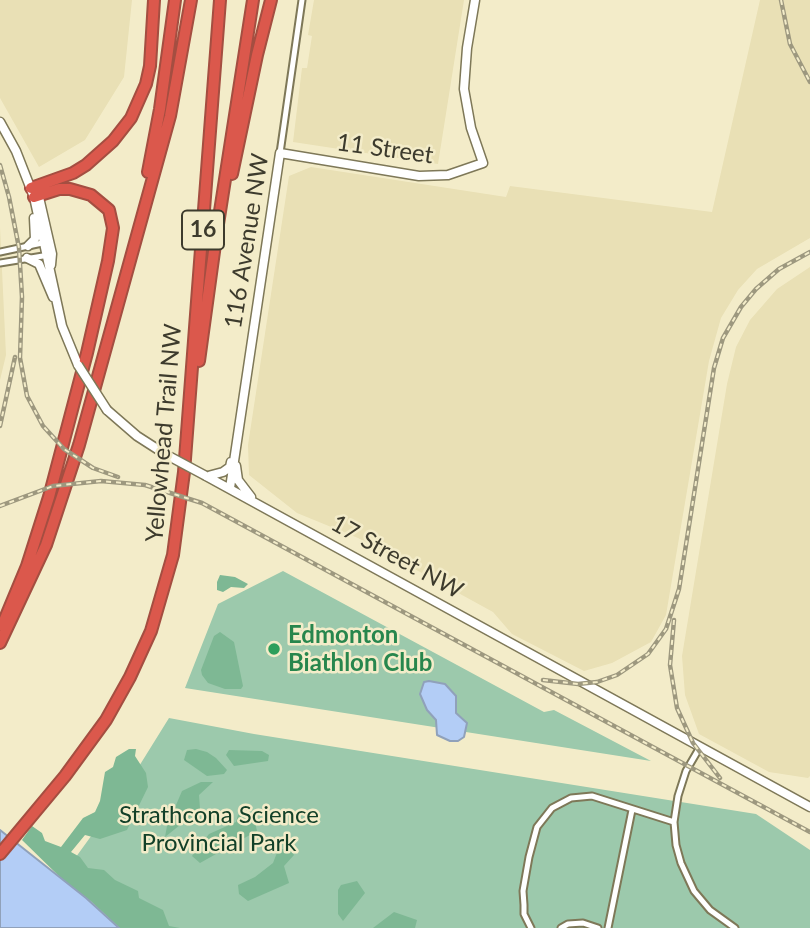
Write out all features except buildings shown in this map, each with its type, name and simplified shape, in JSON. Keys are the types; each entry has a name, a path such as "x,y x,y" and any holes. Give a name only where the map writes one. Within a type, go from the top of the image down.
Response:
{"highway":[{"path":"35,194 86,165 113,141 131,118 146,84 150,66 154,0"},
{"path":"122,291 132,232 160,109 175,0"},
{"name":"16","path":"0,643 56,518 79,445 170,116 191,0"},
{"path":"186,454 253,0"},
{"path":"216,237 226,206 271,0"},
{"name":"Yellowhead Trail NW","path":"0,854 88,748 106,720 151,631 173,555 186,454 220,4"},
{"path":"0,631 27,566 49,497 87,353 113,228 109,210 90,195 71,189 35,194"}],"main road":[{"name":"11 Street","path":"280,153 419,176 448,175 483,163 471,128 464,89 475,0"},
{"path":"0,121 35,194 33,214 36,239 27,246"},
{"name":"116 Avenue NW","path":"230,488 280,153"},
{"name":"17 Street NW","path":"35,194 47,242 62,326 78,365 107,410 137,436 165,454 809,806"},
{"path":"27,258 39,264 58,307"},
{"path":"206,476 215,476 230,467 235,449"},
{"path":"235,449 238,480 257,503"}],"street":[{"name":"116 Avenue NW","path":"280,153 302,0"},
{"path":"0,252 47,242"},
{"path":"0,263 49,255"},
{"path":"700,747 682,782 674,822 676,845 694,891 710,910 735,928"},
{"path":"531,928 524,914 523,891 533,837 545,815 560,803 581,796 592,796 674,822"},
{"path":"608,928 632,810"},
{"path":"561,928 568,924 583,923 598,928"}],"shaded area":[{"path":"0,0 132,0 124,77 85,140 39,167 0,98"},
{"path":"314,0 464,0 438,164 293,142 302,68 307,68 312,36 308,35"},
{"path":"760,0 810,0 810,238 757,269 738,290 721,318 709,361 666,615 651,642 612,663 584,671 512,634 493,612 358,538 297,513 249,475 248,445 289,176 311,167 506,197 510,186 712,212"},
{"path":"0,227 6,355 0,380"},
{"path":"810,267 808,778 769,772 699,734 685,695 682,656 727,384 736,347 750,320 777,289"}],"green space":[{"path":"283,571 544,712 554,710 651,761 185,688 218,604"},
{"path":"220,575 235,577 248,584 244,588 231,587 223,592 217,590"},
{"path":"220,632 234,642 243,686 241,689 225,689 208,683 202,675 201,670 214,636"},
{"name":"Strathcona Science Provincial Park","path":"169,718 756,814 810,850 810,928 119,928 60,879 123,792"},
{"path":"129,749 136,749 135,756 146,773 148,787 127,830 100,839 85,835 71,852 80,857 88,868 104,870 115,880 138,891 139,898 163,910 169,926 180,928 120,928 91,901 65,882 22,840 32,826 42,833 45,841 61,847 83,818 95,812 100,801 105,772 113,767 116,757"},
{"path":"196,749 216,758 227,770 224,774 207,776 184,760 187,750"},
{"path":"229,750 262,751 269,755 268,761 234,766 226,755"},
{"path":"201,782 213,782 199,795 200,809 165,837 182,791"},
{"path":"247,808 254,818 257,831 200,863 192,856 209,834 236,822 238,815"},
{"path":"290,848 294,855 284,866 289,883 248,901 239,894 238,885 255,877 273,863 278,850"},
{"path":"357,881 365,893 343,921 338,914 338,890 341,885"},
{"path":"394,912 417,920 415,928 373,928"}],"water":[{"path":"424,682 445,684 456,696 456,713 467,723 464,737 458,741 450,741 437,735 436,720 427,710 420,694"},
{"path":"0,830 86,898 119,928 0,928"}],"railway":[{"path":"781,0 790,44 810,82"},
{"path":"0,165 19,248 22,297 20,358 27,396 43,426 64,449 93,468 118,477"},
{"path":"543,680 578,684 597,682 617,675 648,654 666,629 679,589 714,368 723,338 741,307 756,289 779,269 810,252"},
{"path":"0,426 15,357"},
{"path":"0,506 53,486 101,481 145,485 202,503 810,832"},
{"path":"674,620 670,665 677,708 693,743 720,778"}],"place":[{"name":"Edmonton Biathlon Club","path":"274,649"}]}
